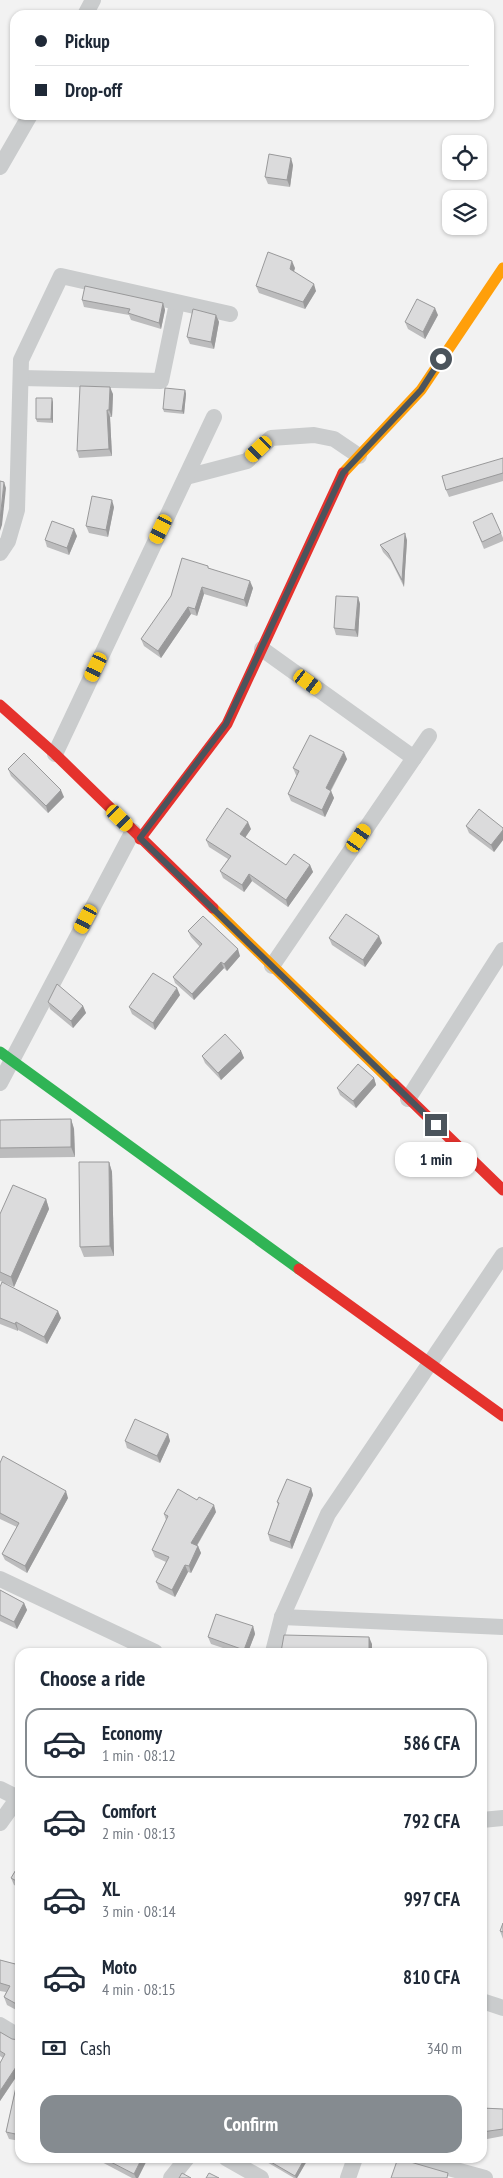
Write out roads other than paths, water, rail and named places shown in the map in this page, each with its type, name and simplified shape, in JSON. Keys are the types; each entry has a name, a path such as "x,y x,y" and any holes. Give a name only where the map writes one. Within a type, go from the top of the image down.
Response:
{"street":[{"path":"0,167 27,120"},
{"path":"0,1083 5,1056 137,835 226,724 343,473 421,390 503,268"},
{"path":"0,553 8,541 17,510 21,360 61,276 230,314"},
{"path":"21,378 162,381 178,302"},
{"path":"55,754 214,417"},
{"path":"186,477 247,461 271,438 314,435 334,439 360,456"},
{"path":"262,649 414,758"},
{"path":"0,705 55,754 503,1190"},
{"path":"272,966 429,736"},
{"path":"408,1098 503,950"},
{"path":"5,1056 503,1416"},
{"path":"274,1648 282,1617 328,1514 503,1255"},
{"path":"0,1579 126,1647"},
{"path":"282,1617 503,1626"},
{"path":"0,1789 15,1795"},
{"path":"0,1823 15,1802"},
{"path":"487,1820 503,1818"},
{"path":"487,2003 503,2008"},
{"path":"0,2025 15,2034"},
{"path":"171,2178 183,2163"},
{"path":"235,2163 261,2178"},
{"path":"348,2178 353,2163"},
{"path":"430,2163 485,2178"}]}
